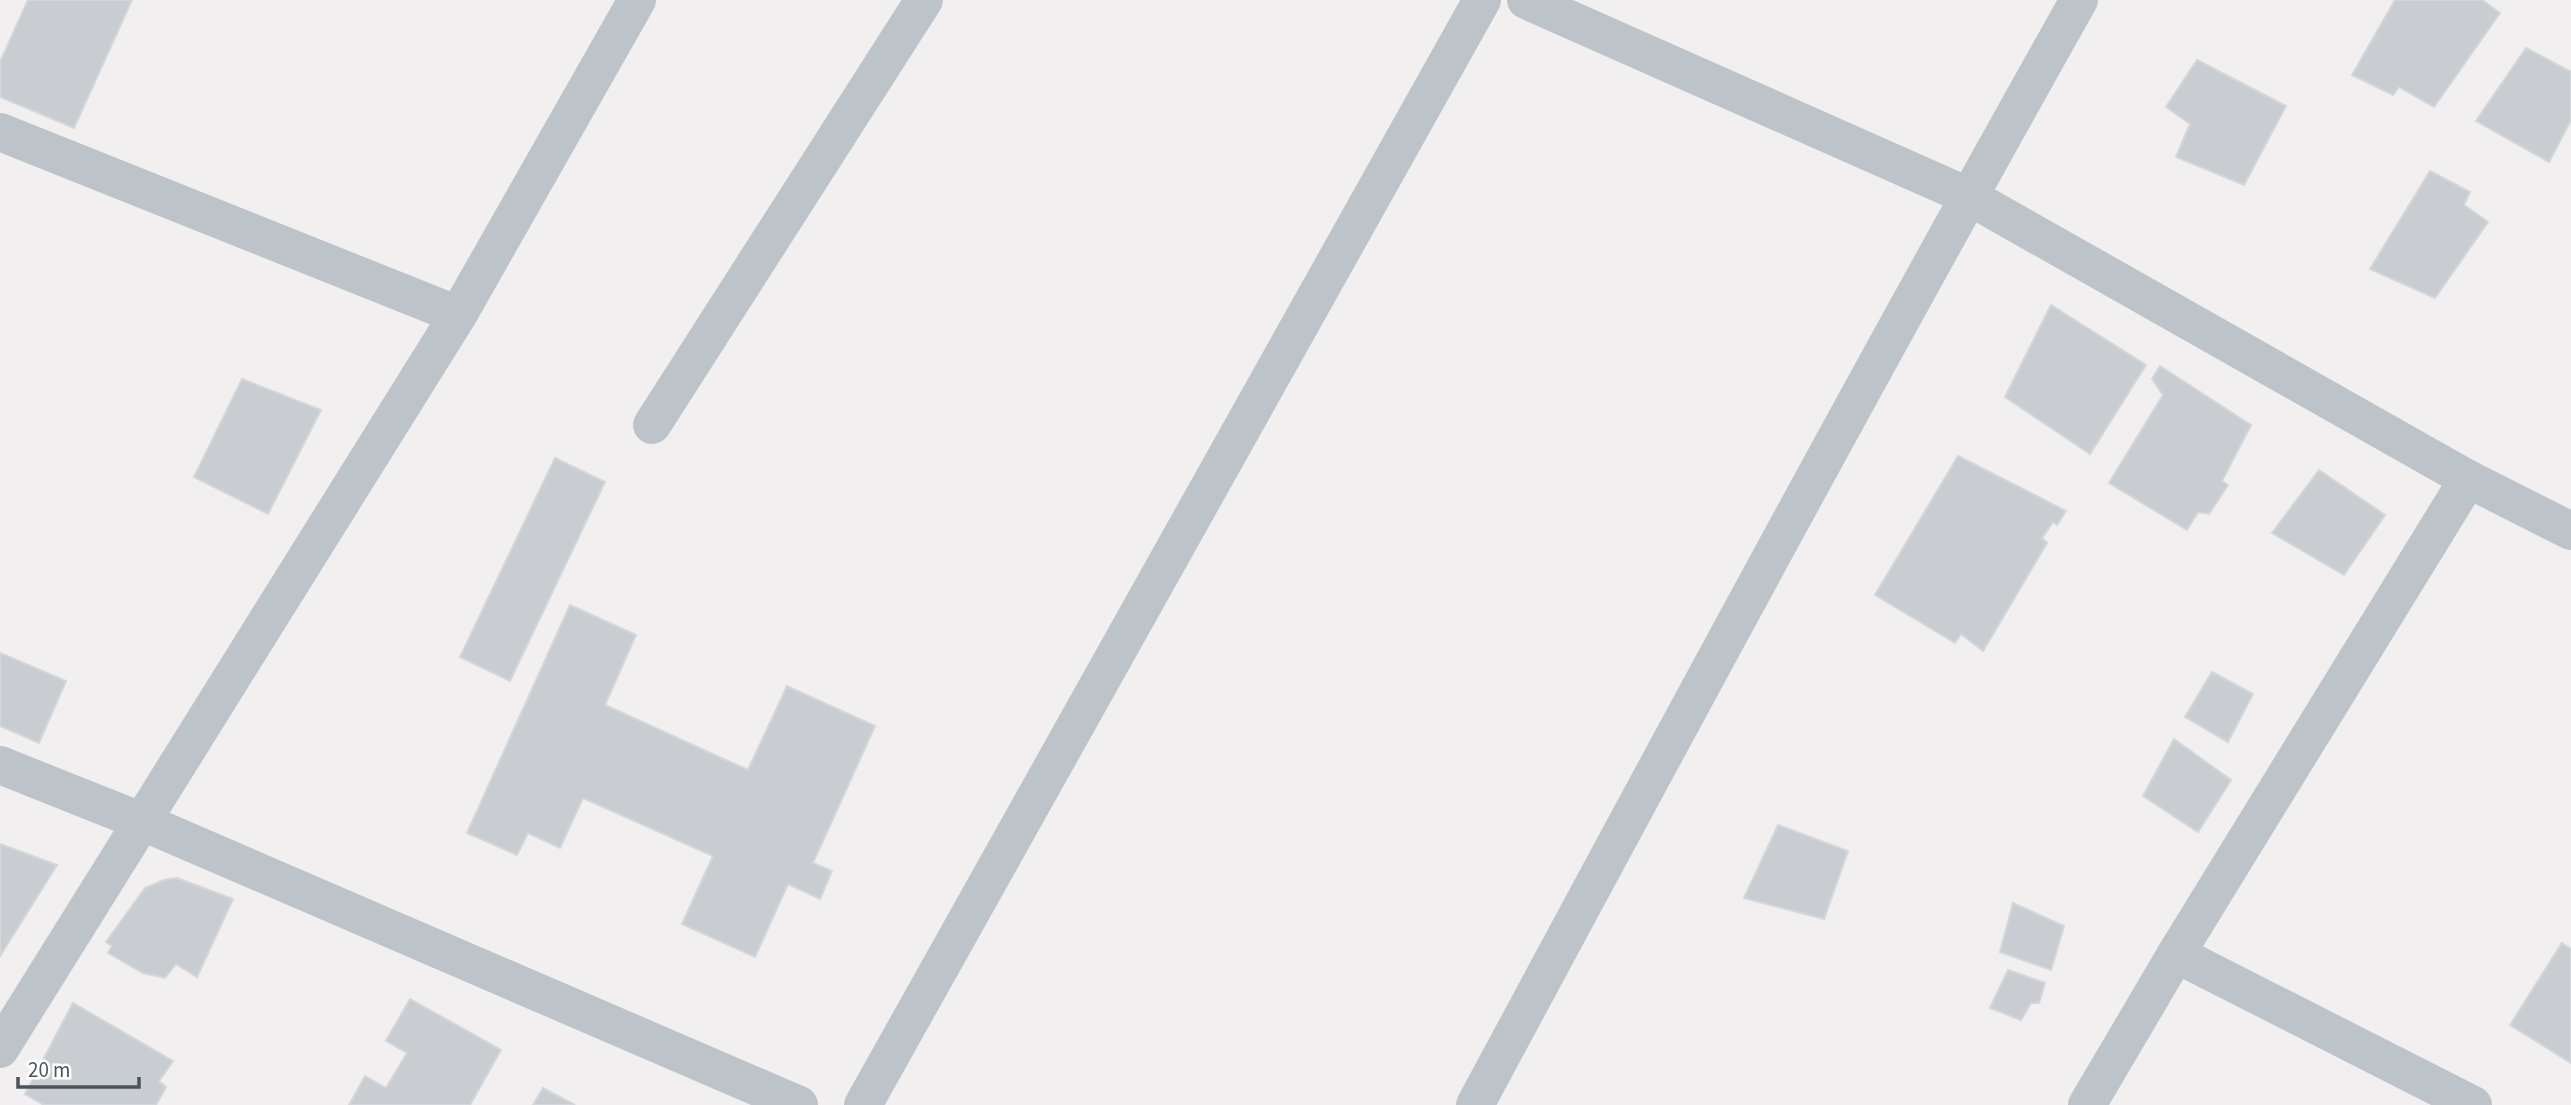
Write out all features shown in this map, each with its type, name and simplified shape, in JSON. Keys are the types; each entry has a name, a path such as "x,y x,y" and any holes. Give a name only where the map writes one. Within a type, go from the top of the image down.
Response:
{"street":[{"path":"0,1049 458,315 637,0"},
{"path":"652,425 925,0"},
{"path":"863,1105 1482,0"},
{"path":"1526,0 1968,196 2468,479 2571,531"},
{"path":"1475,1105 1968,196 2079,0"},
{"path":"0,132 458,315"},
{"path":"2087,1105 2176,954 2468,479"},
{"path":"0,765 143,822 799,1105"},
{"path":"2176,954 2473,1105"}],"building":[{"path":"28,0 132,0 74,128 0,97 0,62"},
{"path":"2395,0 2482,0 2500,13 2434,107 2399,87 2393,95 2352,75"},
{"path":"2526,48 2571,72 2571,120 2549,162 2476,121"},
{"path":"2197,60 2286,106 2244,185 2176,157 2190,124 2166,107"},
{"path":"2430,171 2470,192 2464,205 2488,222 2435,298 2370,269"},
{"path":"2051,305 2146,365 2090,454 2005,397"},
{"path":"2160,366 2251,425 2222,481 2228,485 2209,514 2198,512 2187,530 2109,483 2163,395 2152,379"},
{"path":"242,379 321,410 268,514 194,477"},
{"path":"1958,456 2066,511 2057,525 2053,522 2042,538 2047,543 1983,651 1961,634 1955,643 1875,595"},
{"path":"555,458 605,482 510,681 460,657"},
{"path":"2319,470 2385,515 2344,575 2272,533"},
{"path":"570,605 636,635 605,705 748,770 787,686 875,726 813,863 832,871 820,899 788,884 755,957 682,924 713,856 583,798 560,848 528,833 517,855 467,833"},
{"path":"0,653 66,681 39,743 0,726"},
{"path":"2212,672 2253,694 2228,742 2185,717"},
{"path":"2174,739 2231,780 2198,832 2143,796"},
{"path":"1778,825 1848,851 1824,919 1744,898"},
{"path":"0,844 57,865 0,956"},
{"path":"177,878 233,899 197,977 176,964 165,978 143,973 108,953 112,946 106,942 145,888"},
{"path":"2013,903 2064,926 2051,970 2000,952"},
{"path":"2562,943 2571,949 2571,1063 2510,1025"},
{"path":"2008,970 2045,983 2039,1003 2031,1003 2021,1020 1990,1008"},
{"path":"410,999 501,1050 470,1105 349,1105 365,1076 386,1088 407,1053 386,1041"},
{"path":"73,1003 173,1061 159,1081 166,1087 156,1105 44,1105 25,1094"},
{"path":"543,1088 575,1105 533,1105"}]}
